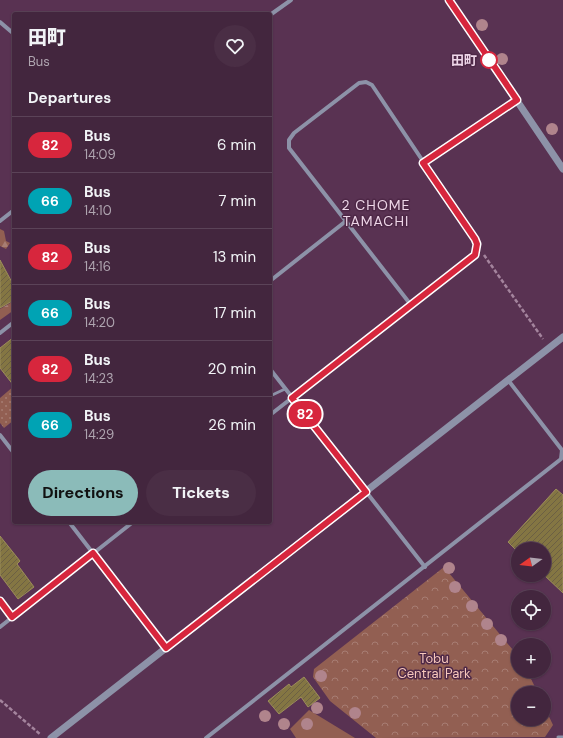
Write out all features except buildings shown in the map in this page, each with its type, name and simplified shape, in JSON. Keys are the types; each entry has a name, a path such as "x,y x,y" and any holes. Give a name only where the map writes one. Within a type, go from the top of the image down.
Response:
{"street":[{"path":"272,14 291,0"},
{"path":"449,0 563,169"},
{"path":"0,22 12,32"},
{"path":"272,413 292,398 475,255 477,249 475,239 372,85 366,82 359,83 294,134 289,140 289,148 411,305"},
{"path":"423,163 517,100"},
{"path":"0,221 12,212"},
{"path":"272,279 346,221"},
{"path":"0,334 12,324"},
{"path":"51,738 563,337"},
{"path":"272,372 425,567"},
{"path":"206,738 561,460 562,450 508,380"},
{"path":"0,435 12,450"},
{"path":"71,524 166,648"},
{"path":"0,626 130,524"},
{"path":"0,601 12,617"}],"lane":[{"path":"272,395 285,389"},
{"path":"558,737 563,738"}],"path":[{"path":"477,249 488,257 550,348"},
{"path":"0,700 44,738"}],"green space":[{"path":"0,229 4,231 6,241 10,243 6,249 0,246"},
{"path":"12,302 12,311 0,320 0,309"},
{"path":"12,388 12,422 4,428 0,423 0,398"},
{"name":"Tobu Central Park","path":"444,567 511,648 511,678 530,678 534,686 511,686 511,726 551,726 551,721 553,725 545,737 376,738 330,701 313,677 314,669"},
{"path":"309,710 355,738 296,738 290,729"}],"bus line":[{"name":"82","path":"0,601 12,617 93,553 166,648 366,492 292,398 475,255 477,249 475,239 423,163 517,100 449,0"}],"place":[{"name":"田町","path":"489,60"}],"district":[{"name":"2 CHOME TAMACHI","path":"376,214"}]}
